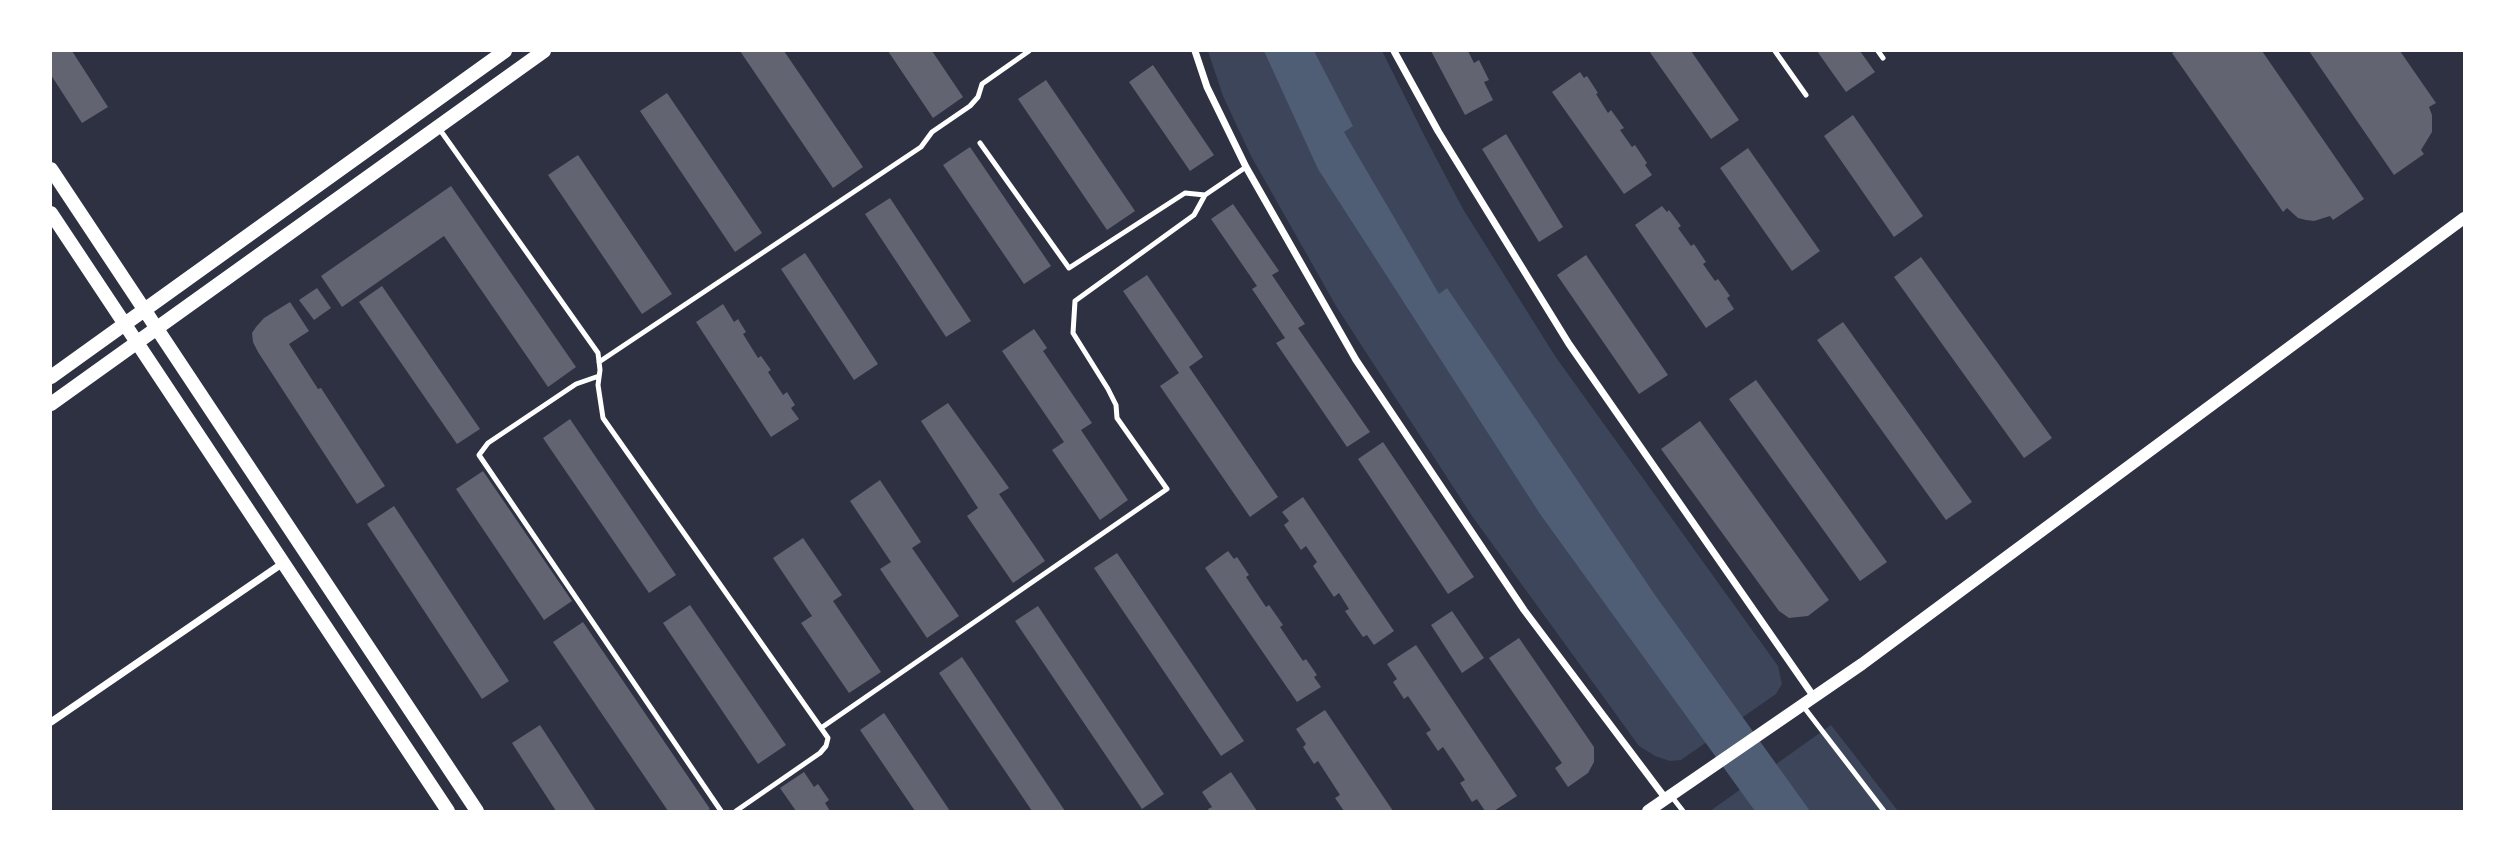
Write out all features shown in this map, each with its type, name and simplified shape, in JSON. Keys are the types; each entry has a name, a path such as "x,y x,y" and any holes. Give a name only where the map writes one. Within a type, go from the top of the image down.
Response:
{"main road":[{"path":"51,377 505,51"},
{"path":"51,404 544,51"},
{"path":"51,169 477,811"},
{"path":"51,213 448,811"}],"street":[{"path":"1195,51 1207,87 1246,167 1356,360 1524,610 1669,797"},
{"path":"1394,51 1438,131 1569,344 1814,696"},
{"path":"1648,811 1862,664 2464,219"},
{"path":"51,722 283,564"}],"lane":[{"path":"599,362 920,147 932,132 978,97 982,84 1028,51"},
{"path":"1775,51 1806,95"},
{"path":"1878,51 1883,58"},
{"path":"438,126 598,353 598,385 603,418 828,738 820,753 736,811"},
{"path":"980,143 1069,268 1185,193 1205,195"},
{"path":"821,729 1167,489 1117,418 1116,405 1108,389 1073,333 1075,301 1194,215 1205,195 1246,167"},
{"path":"599,376 576,384 488,443 479,455 721,811"},
{"path":"1802,705 1884,811"},
{"path":"1669,797 1683,811"}],"shaded area":[{"path":"1208,51 1382,51 1463,209 1555,356 1778,666 1782,684 1776,694 1681,760 1670,761 1655,756 1639,746 1472,516 1336,306 1251,156 1223,96"},
{"path":"1264,51 1314,51 1353,126 1344,132 1439,294 1447,288 1655,595 1810,811 1755,811 1540,514 1318,169"},
{"path":"1831,725 1898,811 1710,811"}],"building":[{"path":"51,51 72,51 108,107 82,123 51,75"},
{"path":"740,51 784,51 863,167 833,188"},
{"path":"888,51 932,51 963,97 933,118"},
{"path":"1431,51 1468,51 1474,63 1479,60 1489,80 1484,82 1493,100 1465,115"},
{"path":"1649,51 1691,51 1739,120 1711,139"},
{"path":"1817,51 1860,51 1875,72 1846,92"},
{"path":"2262,51 2364,199 2333,220 2330,216 2314,221 2298,218 2287,208 2283,212 2172,53"},
{"path":"2309,51 2400,51 2436,103 2429,107 2432,132 2421,150 2424,154 2394,175"},
{"path":"1153,65 1214,155 1190,171 1129,82"},
{"path":"1580,72 1584,78 1587,76 1608,113 1611,110 1624,128 1620,130 1632,147 1635,145 1652,175 1624,194 1552,92"},
{"path":"1046,80 1135,211 1107,230 1018,99"},
{"path":"667,93 762,233 735,252 640,111"},
{"path":"1853,115 1923,216 1894,237 1824,136"},
{"path":"1506,134 1563,227 1539,242 1482,149"},
{"path":"970,147 1051,266 1024,284 943,165"},
{"path":"1748,148 1820,251 1792,271 1720,168"},
{"path":"578,155 672,294 642,314 548,175"},
{"path":"451,186 576,367 548,387 444,236 342,307 321,276"},
{"path":"890,198 971,321 946,337 865,214"},
{"path":"1233,204 1279,271 1272,275 1305,324 1298,328 1370,432 1347,447 1276,343 1285,338 1252,289 1257,286 1211,219"},
{"path":"1662,206 1667,212 1669,210 1681,226 1678,228 1691,246 1694,244 1706,262 1703,264 1715,281 1718,279 1730,296 1727,298 1734,309 1706,328 1635,225"},
{"path":"805,253 878,364 854,380 781,269"},
{"path":"1586,255 1668,375 1639,394 1557,275"},
{"path":"1921,257 2052,438 2024,458 1894,277"},
{"path":"1147,275 1203,357 1189,367 1278,497 1250,517 1160,386 1179,373 1123,291"},
{"path":"382,286 480,429 457,444 359,302"},
{"path":"317,288 331,308 314,320 299,300"},
{"path":"290,302 309,331 289,344 385,486 357,504 253,342 252,333 264,318"},
{"path":"723,304 734,322 738,319 746,332 743,334 758,358 761,356 771,370 768,372 783,395 787,392 795,405 791,408 799,419 771,437 696,322"},
{"path":"1843,322 1972,502 1946,520 1817,340"},
{"path":"1034,329 1047,348 1043,351 1092,423 1081,430 1128,500 1100,520 1052,450 1064,442 1002,351"},
{"path":"1756,380 1887,562 1860,581 1729,399"},
{"path":"948,403 1009,488 999,494 1045,561 1013,583 967,516 978,508 921,421"},
{"path":"570,419 676,575 649,593 543,438"},
{"path":"1700,421 1829,600 1808,616 1789,618 1779,611 1661,449"},
{"path":"1383,442 1474,577 1448,594 1358,459"},
{"path":"483,471 572,601 544,620 456,489"},
{"path":"880,480 921,542 912,548 959,616 927,638 880,569 891,562 850,501"},
{"path":"1303,497 1394,631 1374,645 1367,635 1363,637 1345,611 1349,609 1339,593 1334,597 1313,566 1317,562 1306,546 1301,550 1284,525 1289,521 1282,512"},
{"path":"394,506 509,681 482,699 367,524"},
{"path":"803,538 842,595 833,601 881,672 849,693 801,623 812,616 773,558"},
{"path":"1228,551 1234,559 1237,557 1249,575 1246,577 1266,607 1269,605 1303,661 1306,659 1317,675 1314,677 1321,687 1297,702 1205,568"},
{"path":"1117,553 1244,741 1221,756 1094,568"},
{"path":"690,605 786,745 758,764 663,623"},
{"path":"1038,606 1164,794 1142,809 1015,621"},
{"path":"1452,611 1484,658 1462,673 1431,625"},
{"path":"583,622 710,809 668,811 553,642"},
{"path":"1519,638 1594,747 1594,762 1588,773 1568,787 1555,768 1562,763 1489,658"},
{"path":"1416,645 1517,796 1494,811 1485,811 1477,799 1472,802 1460,783 1465,780 1443,747 1438,751 1426,733 1431,730 1408,696 1404,699 1393,682 1397,679 1387,664"},
{"path":"962,657 1065,811 1032,811 939,673"},
{"path":"1325,710 1393,811 1344,811 1335,798 1340,795 1318,761 1314,764 1296,729"},
{"path":"884,713 950,811 915,811 860,730"},
{"path":"540,725 596,811 556,811 512,743"},
{"path":"804,772 814,787 818,784 829,800 825,803 830,811 796,811 780,788"},
{"path":"1231,772 1257,811 1209,811 1212,807 1202,792"}]}
